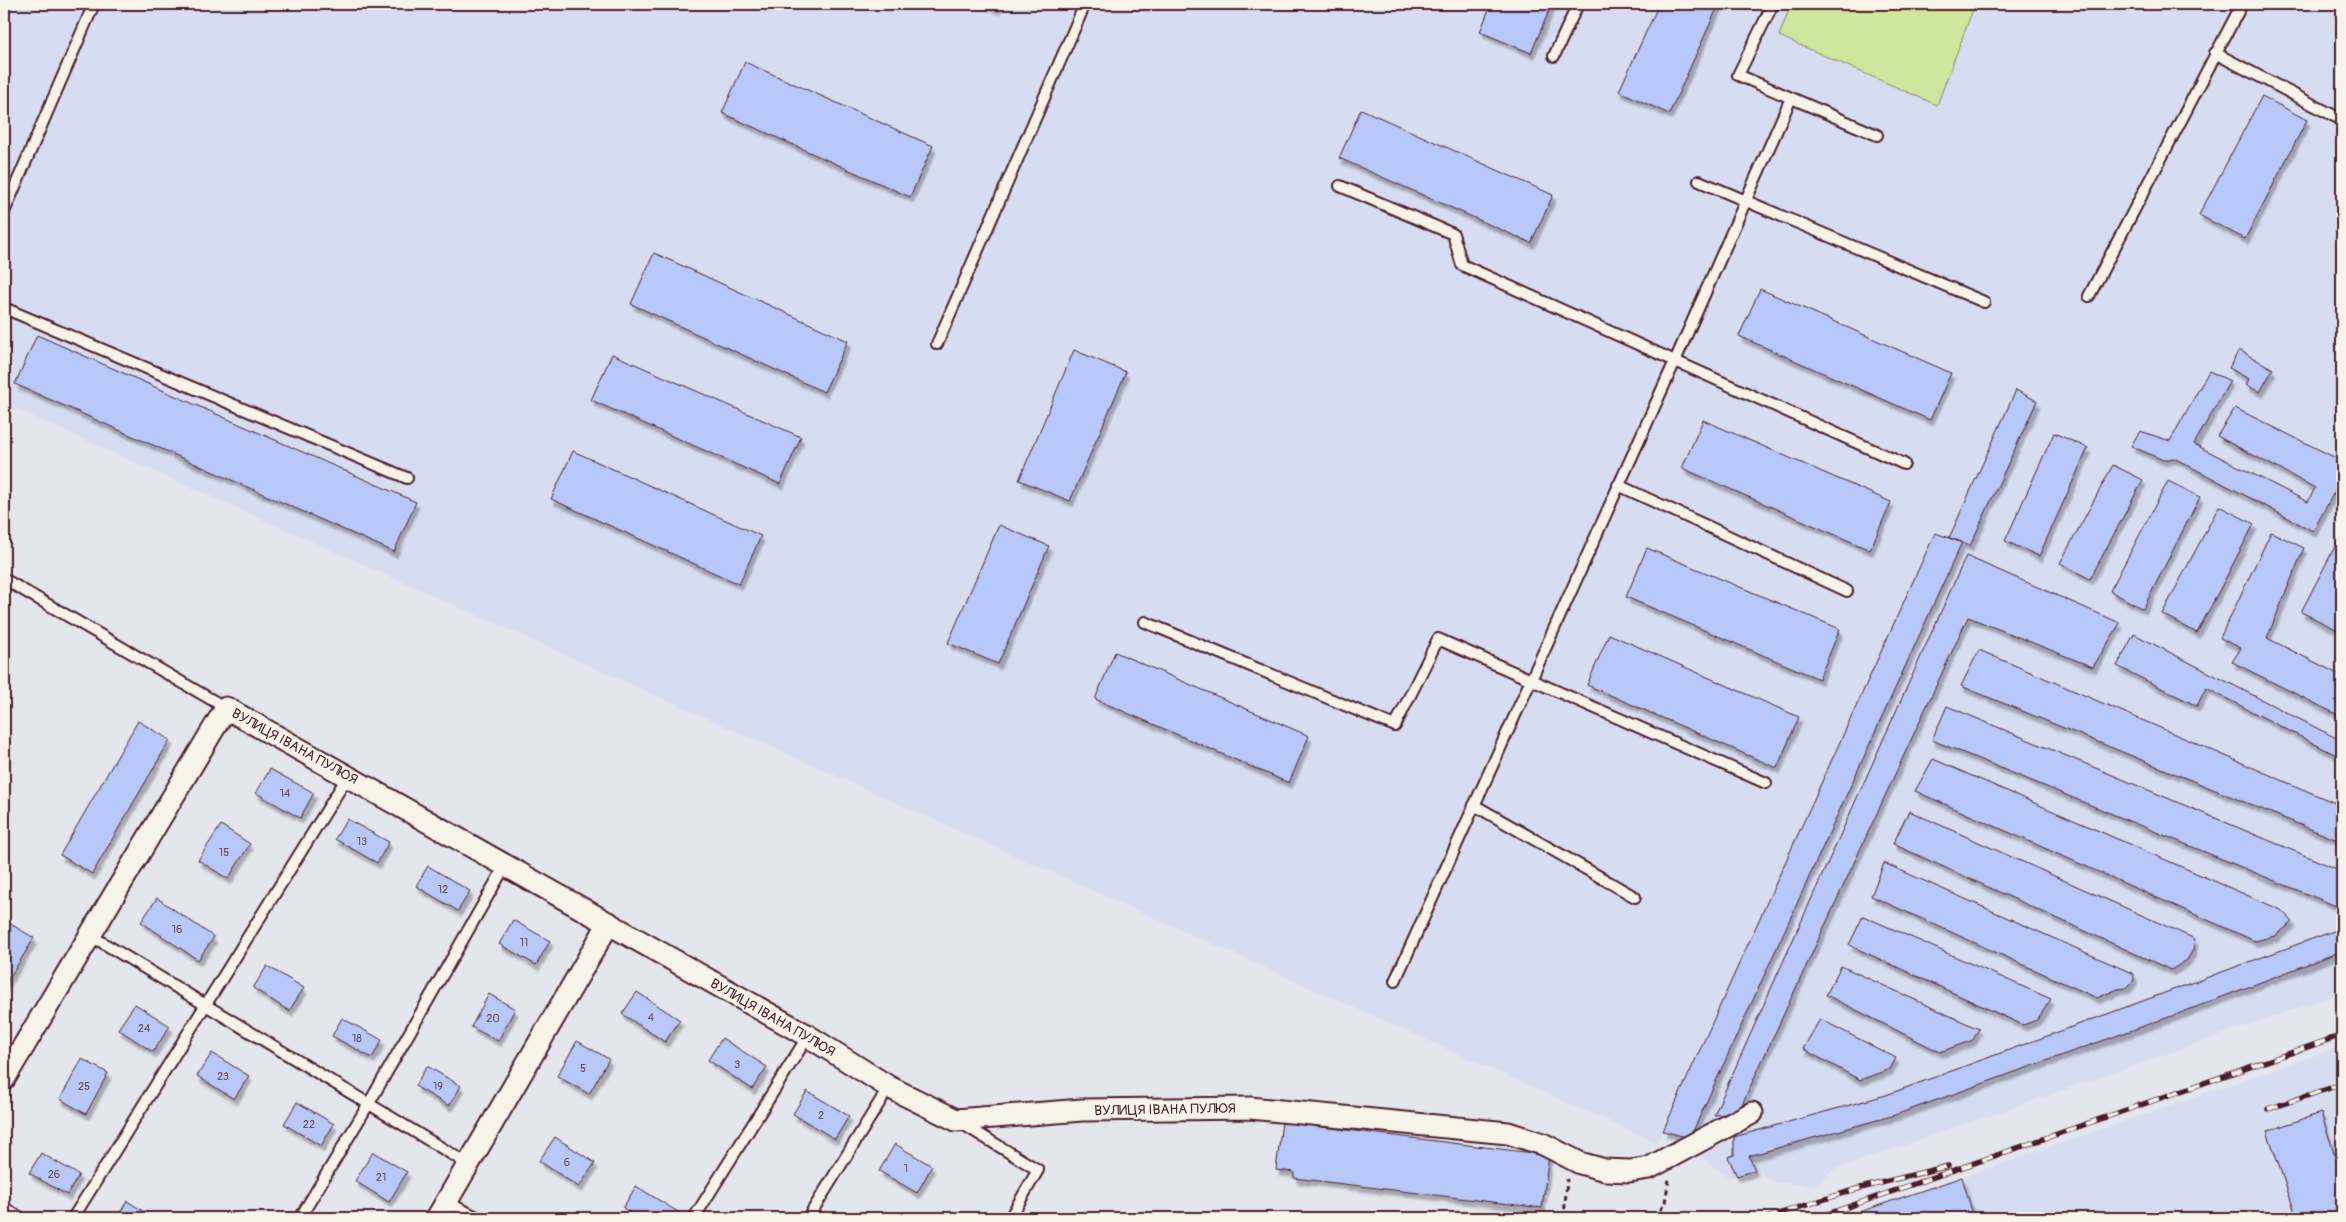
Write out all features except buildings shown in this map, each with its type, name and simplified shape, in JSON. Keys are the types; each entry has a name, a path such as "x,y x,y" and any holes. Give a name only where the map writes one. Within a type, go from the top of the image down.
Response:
{"street":[{"name":"ВУЛИЦЯ ІВАНА ПУЛЮЯ","path":"4,1079 226,708 808,1036 889,1087 956,1120 1082,1110 1250,1108 1508,1133 1543,1144 1580,1163 1605,1170 1630,1171 1650,1168 1752,1113"},
{"path":"442,1210 609,923"}],"lane":[{"path":"4,212 94,4"},
{"path":"937,344 1085,4"},
{"path":"1554,56 1578,4"},
{"path":"1773,4 1738,75 1877,136"},
{"path":"2089,296 2242,4"},
{"path":"2215,53 2342,120"},
{"path":"1395,981 1791,98"},
{"path":"1699,181 1984,302"},
{"path":"1340,186 1453,234 1462,265 1904,464"},
{"path":"4,308 407,478"},
{"path":"1618,485 1847,591"},
{"path":"4,579 226,708"},
{"path":"1145,622 1395,726 1438,639 1766,783"},
{"path":"73,1218 348,776"},
{"path":"1474,805 1635,898"},
{"path":"300,1218 368,1105 505,866"},
{"path":"90,935 468,1164"},
{"path":"694,1218 808,1036"},
{"path":"808,1218 889,1087"},
{"path":"956,1120 1038,1170 1010,1218"},
{"path":"4,1208 21,1218"},
{"path":"442,1210 479,1218"}],"path":[{"path":"1557,1151 1567,1172 1568,1190 1564,1218"},
{"path":"1656,1218 1665,1202 1669,1188 1671,1156"}],"shaded area":[{"path":"4,4 2342,4 2342,993 1833,1170 1814,1186 1774,1182 1755,1170 1729,1178 1663,1131 1657,1143 4,404"},
{"path":"2342,1046 2342,1218 1842,1218 1962,1177"}],"green space":[{"path":"1791,4 1975,4 1937,105 1779,36"}],"railway":[{"path":"1816,1218 2342,1035"},
{"path":"2268,1109 2342,1084"},
{"path":"1766,1218 1853,1190 1948,1166"}]}
